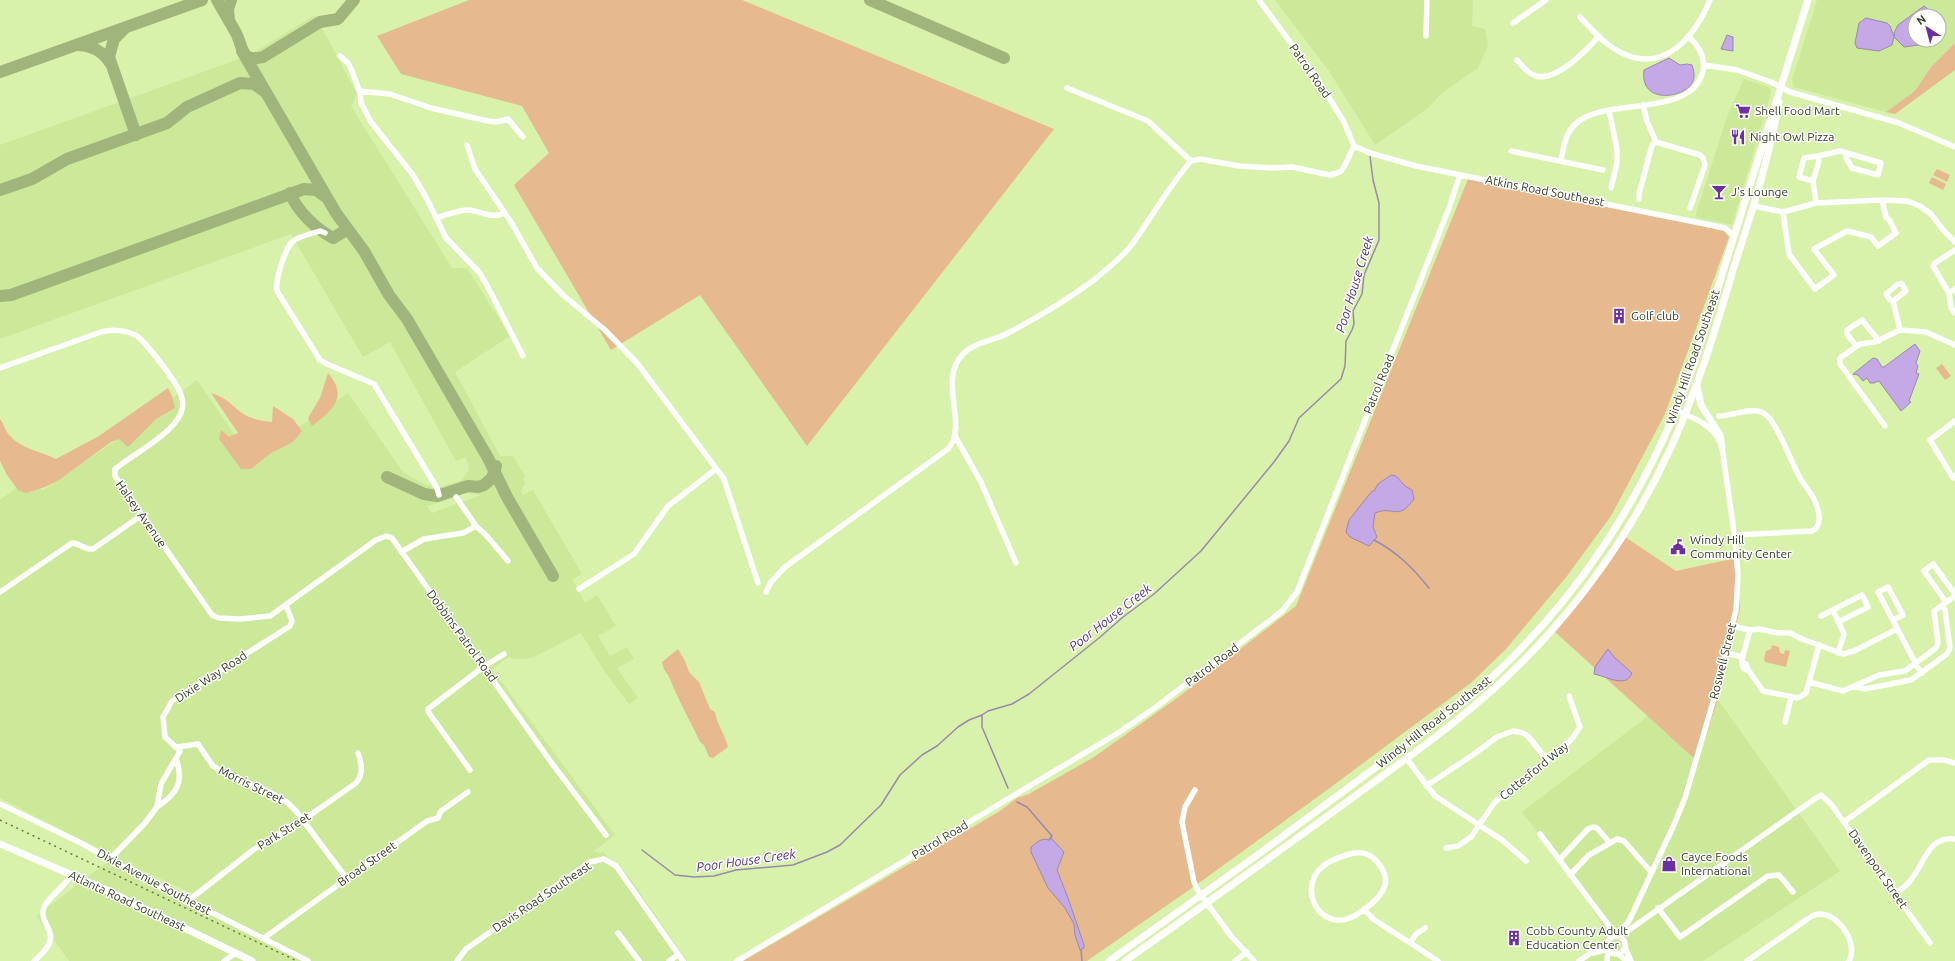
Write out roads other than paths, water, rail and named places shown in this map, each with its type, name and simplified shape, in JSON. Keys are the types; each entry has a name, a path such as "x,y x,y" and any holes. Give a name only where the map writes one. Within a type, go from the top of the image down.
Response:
{"main road":[{"name":"Windy Hill Road Southeast","path":"1109,961 1432,728 1484,685 1520,650 1576,586 1610,538 1647,474 1677,411 1695,361 1772,109 1781,88 1808,0"},
{"name":"Windy Hill Road Southeast","path":"1125,961 1459,719 1501,682 1542,641 1598,572 1636,514 1660,470 1697,383 1754,206 1777,111 1781,88"},
{"path":"1727,290 1728,273 1736,243 1734,236"},
{"path":"1697,383 1701,405 1720,435 1722,447"},
{"name":"Atlanta Road Southeast","path":"0,844 72,874 252,961"}],"street":[{"name":"Patrol Road","path":"1259,0 1318,80 1344,122 1354,146"},
{"path":"1426,36 1427,0"},
{"path":"1513,23 1546,0"},
{"path":"1580,17 1599,36 1621,53 1634,58 1645,59 1667,55 1688,36 1701,19 1710,0"},
{"path":"1517,60 1526,70 1535,76 1546,76 1566,66 1584,52 1599,36"},
{"path":"1561,160 1564,143 1573,126 1588,115 1671,100 1690,91 1698,84 1704,65 1699,48 1688,36"},
{"path":"340,56 348,63 352,71 360,91 365,113 413,175 427,199 446,238 480,273 524,356"},
{"path":"1704,65 1737,70 1790,92 1899,123 1955,147"},
{"path":"1067,88 1148,121 1191,161"},
{"path":"360,91 390,94 431,108 496,122 508,119 523,137"},
{"path":"1643,105 1647,121 1656,142"},
{"path":"1609,110 1617,149 1617,163 1611,188"},
{"path":"1639,199 1652,145 1656,142"},
{"path":"1656,142 1700,155 1703,158 1705,165 1690,208"},
{"path":"467,145 475,169 538,268 563,295 605,330 637,363 727,484 758,583"},
{"path":"1016,563 981,482 955,436 952,395 953,379 958,360 963,354 975,346 1002,336 1034,319 1094,280 1114,263 1129,248 1191,161 1200,158 1239,166 1272,168 1292,166 1330,175 1340,172 1346,164 1354,146"},
{"name":"Atkins Road Southeast","path":"1354,146 1370,153 1398,161 1460,176 1500,182 1725,228 1734,236"},
{"path":"1511,151 1561,160 1603,170"},
{"path":"1814,181 1799,177 1804,158 1840,151 1881,162 1878,175 1852,168 1846,158 1847,153"},
{"path":"1816,204 1814,181 1819,161 1818,156"},
{"name":"Patrol Road","path":"737,961 1118,733 1174,693 1282,611 1297,592 1449,208 1460,176"},
{"path":"1754,206 1783,212 1816,204 1882,200 1907,201 1920,206 1931,214 1955,242"},
{"path":"1783,212 1789,254 1815,289 1834,275 1814,249 1821,244 1847,231 1871,237 1878,246 1896,233 1886,217 1882,200"},
{"path":"436,218 460,210 468,210 492,215 504,213"},
{"path":"325,233 320,231 298,238 291,243 278,273 275,284 278,291 320,360 374,384 409,440 437,488 439,495"},
{"path":"1955,250 1935,263 1933,266 1949,293 1950,308 1955,313"},
{"path":"1949,293 1955,290"},
{"path":"1893,301 1900,330"},
{"path":"1856,346 1847,334 1847,330 1862,320 1880,341"},
{"name":"Halsey Avenue","path":"0,368 107,330 131,333 142,341 179,391 183,404 180,416 173,426 116,469 115,476 212,614 219,618 259,618 270,616 376,540 386,536 392,538"},
{"path":"1885,426 1840,362 1840,358 1862,343 1880,341 1900,330 1919,330 1955,345"},
{"path":"1719,416 1733,415 1751,410 1757,410 1766,415 1774,424 1800,479 1818,508 1817,528 1812,531 1735,535"},
{"name":"Roswell Street","path":"1625,945 1630,920 1685,798 1726,653 1738,593 1735,535 1722,447 1716,434 1706,424 1677,411"},
{"path":"1954,478 1930,440 1955,421"},
{"path":"766,592 772,582 785,567 938,458 951,446 955,436"},
{"path":"579,589 634,554 668,506 716,469"},
{"path":"456,497 476,526 486,535 508,561"},
{"path":"0,592 72,543 79,544 85,549 93,549 142,515"},
{"path":"401,552 424,539 463,533 476,526"},
{"name":"Dobbins Patrol Road","path":"392,538 606,835"},
{"path":"1809,682 1843,691 1854,686 1879,675 1905,670 1937,645 1934,611 1944,604 1955,595 1933,564 1924,571 1944,604 1950,650 1911,680 1865,690 1854,686"},
{"path":"1893,620 1903,615 1888,587 1878,592 1915,663 1922,673"},
{"path":"1821,616 1862,595 1868,607 1838,622"},
{"name":"Dixie Way Road","path":"177,747 165,737 163,717 172,701 290,626 292,621 286,605"},
{"path":"1832,610 1844,636 1838,653"},
{"path":"1732,626 1750,630 1759,629 1778,633 1790,633 1838,653 1850,653 1898,629"},
{"path":"1742,660 1750,630"},
{"path":"1726,653 1742,660 1746,664 1763,691 1791,698 1798,698 1805,694 1819,645"},
{"path":"470,770 429,714 428,709 483,666 504,654"},
{"name":"Cottesford Way","path":"1446,848 1463,844 1476,832 1495,802 1571,740 1580,727 1569,696"},
{"path":"1785,722 1791,698"},
{"path":"1426,786 1497,737 1513,730 1528,736 1547,760"},
{"name":"Morris Street","path":"177,747 198,744 213,766 228,775 279,797 296,811 347,879"},
{"path":"157,806 161,784 180,751 177,747"},
{"name":"Park Street","path":"188,901 253,850 303,820 359,779 362,770 358,753"},
{"path":"110,859 145,823 157,806 169,799 177,787 181,772 176,758"},
{"path":"1406,758 1426,786 1442,802 1502,840 1526,861"},
{"path":"1844,822 1929,760 1944,760 1955,763"},
{"path":"1195,790 1185,807 1182,826 1193,878 1201,896 1231,936 1254,961"},
{"name":"Broad Street","path":"264,938 427,822 438,818 441,811 468,792"},
{"name":"Davenport Street","path":"1658,908 1821,796 1824,797 1844,822 1930,943"},
{"name":"Dixie Avenue Southeast","path":"0,804 83,844 145,880 308,961"},
{"path":"1559,860 1588,829 1593,827 1597,828 1609,842"},
{"path":"1540,834 1608,926 1616,935 1623,938 1631,961"},
{"path":"1570,875 1589,855 1609,842 1617,839 1624,841 1651,872"},
{"path":"1895,893 1911,880 1933,844 1945,839 1955,839"},
{"path":"1354,853 1369,855 1382,868 1385,884 1377,899 1364,909 1351,918 1340,921 1328,918 1322,914 1317,909 1312,897 1313,880 1316,874 1326,864 1343,856 1354,853"},
{"name":"Davis Road Southeast","path":"457,961 466,949 590,862 604,859 616,866 683,961"},
{"path":"34,961 43,952 50,941 50,933 43,918 45,905 72,874"},
{"path":"1629,930 1658,908 1680,937 1768,876 1779,875 1793,892"},
{"path":"1364,909 1373,919 1438,961"},
{"path":"1747,961 1812,916 1821,913 1827,914 1836,920 1850,941 1853,953 1849,961"},
{"path":"1630,920 1641,920"},
{"name":"Roswell Street","path":"1616,935 1630,920"},
{"path":"1607,961 1608,926"},
{"path":"1410,943 1416,934 1425,928"},
{"path":"618,934 639,961"},
{"path":"1580,961 1616,935"},
{"path":"1613,961 1625,945"},
{"path":"1608,949 1627,961"},
{"path":"1587,956 1608,949"},
{"path":"1234,961 1247,952"},
{"path":"224,961 236,953"},
{"path":"669,961 678,955"}],"waterway":[{"name":"Poor House Creek","path":"642,850 675,875 694,877 714,876 736,870 793,865 827,852 840,845 881,805 900,775 922,755 937,746 958,727 969,720 988,711 1012,704 1029,694 1123,617 1154,594 1201,551 1274,462 1289,441 1299,418 1341,379 1345,366 1346,341 1354,324 1353,311 1362,294 1364,275 1379,240 1379,203 1373,180 1370,156"},
{"path":"1374,540 1404,561 1429,588"},
{"path":"982,716 982,727 1008,788"},
{"path":"1017,802 1027,807 1052,836 1049,840"},
{"path":"1081,950 1082,961"}],"railway":[{"path":"0,820 297,961"}],"place":[{"name":"Shell Food Mart","path":"1743,111"},
{"name":"Night Owl Pizza","path":"1738,137"},
{"name":"J's Lounge","path":"1719,192"},
{"name":"Golf club","path":"1619,316"},
{"name":"Windy Hill Community Center","path":"1678,547"},
{"name":"Cayce Foods International","path":"1669,864"},
{"name":"Cobb County Adult Education Center","path":"1514,938"}]}
